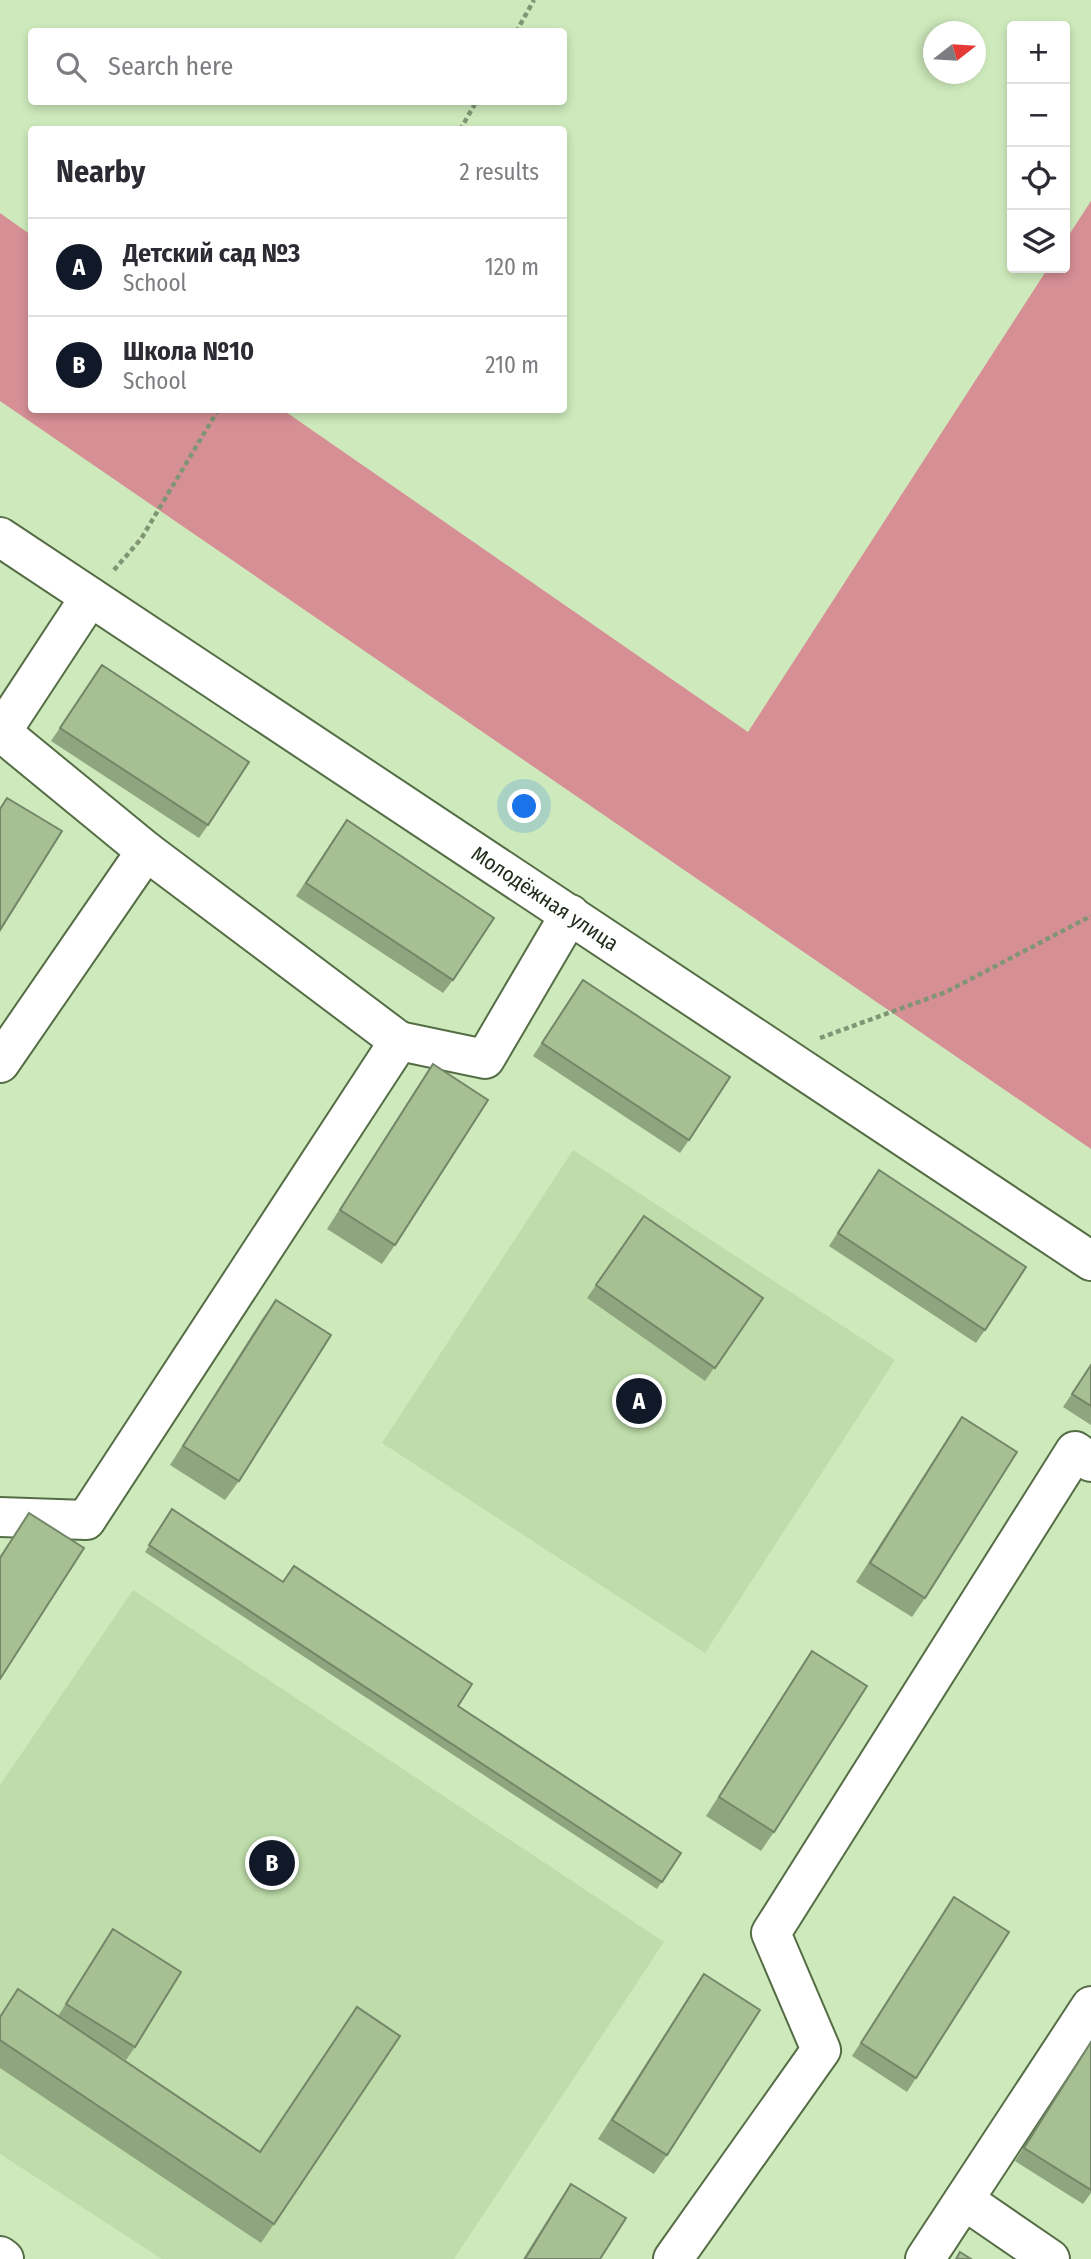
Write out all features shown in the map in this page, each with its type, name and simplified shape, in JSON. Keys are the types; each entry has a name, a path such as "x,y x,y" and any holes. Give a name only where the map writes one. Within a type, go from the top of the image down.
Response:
{"street":[{"name":"Молодёжная улица","path":"0,537 1091,1261"},
{"path":"90,597 1,733 146,851 399,1041 485,1059 570,914"},
{"path":"0,1063 146,851"},
{"path":"0,1517 86,1520 399,1041"},
{"path":"673,2259 821,2050 771,1933 1075,1451 1091,1462"},
{"path":"925,2259 1091,2006"},
{"path":"964,2200 1050,2259"}],"path":[{"path":"518,28 534,0"},
{"path":"462,126 474,105"},
{"path":"90,597 141,539 216,413"},
{"path":"779,1052 946,992 1091,916"}],"shaded area":[{"path":"1091,201 1091,1149 0,401 0,213 28,233 28,413 287,413 748,732 1045,273 1070,273 1070,233"},
{"path":"573,1150 895,1360 705,1653 382,1443"},
{"path":"133,1590 664,1942 454,2259 162,2259 0,2154 0,1785"}],"building":[{"path":"102,665 249,762 208,825 60,728"},
{"path":"7,798 62,831 0,930 0,809"},
{"path":"347,820 494,918 453,980 306,883"},
{"path":"583,980 730,1077 689,1140 542,1043"},
{"path":"433,1064 488,1100 395,1245 340,1210"},
{"path":"879,1170 1026,1267 985,1330 838,1233"},
{"path":"644,1216 763,1298 715,1368 596,1285"},
{"path":"276,1300 331,1335 239,1481 183,1446"},
{"path":"1091,1365 1091,1406 1072,1394"},
{"path":"962,1417 1017,1452 925,1598 870,1563"},
{"path":"172,1509 283,1582 294,1566 472,1684 458,1706 681,1853 662,1882 149,1545"},
{"path":"29,1513 84,1548 0,1679 0,1558"},
{"path":"812,1651 867,1686 774,1832 719,1797"},
{"path":"954,1897 1009,1932 916,2078 861,2043"},
{"path":"113,1929 181,1972 135,2047 66,2004"},
{"path":"704,1974 760,2010 667,2155 612,2120"},
{"path":"18,1989 260,2152 357,2007 400,2036 274,2224 0,2040 0,2017"},
{"path":"1091,2042 1091,2190 1024,2148"},
{"path":"571,2184 626,2218 600,2259 525,2259"},
{"path":"960,2252 971,2259 956,2259"}],"place":[{"name":"Детский сад №3","path":"639,1401"},
{"name":"Школа №10","path":"272,1863"}]}
